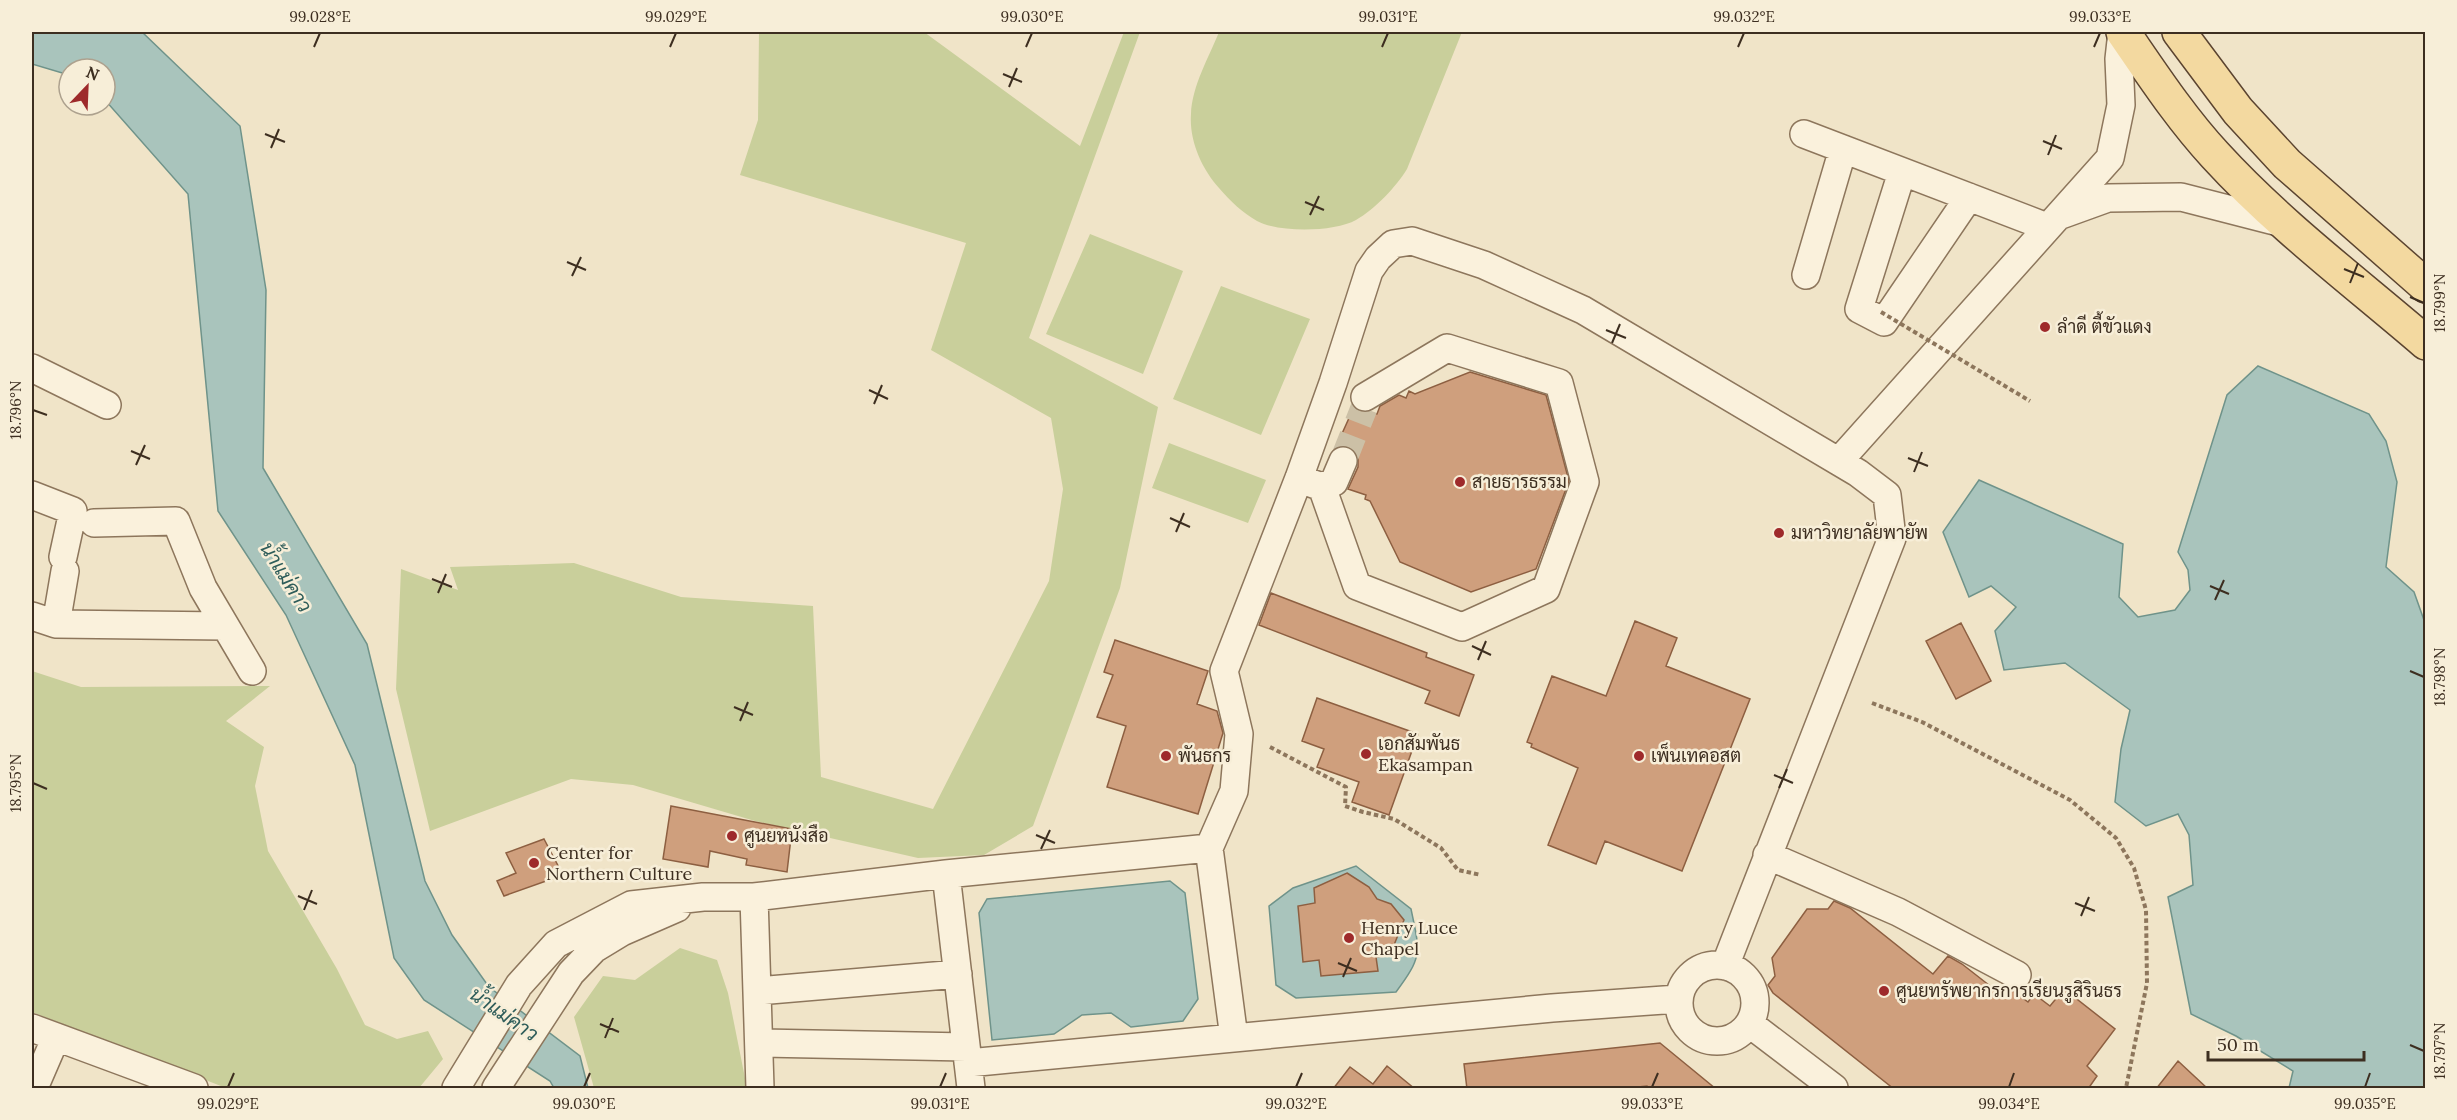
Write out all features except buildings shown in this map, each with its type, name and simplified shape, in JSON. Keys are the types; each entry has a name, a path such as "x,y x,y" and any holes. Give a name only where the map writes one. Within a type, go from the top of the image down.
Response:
{"main road":[{"path":"2122,32 2171,101 2215,155 2287,224 2426,343"},
{"path":"2184,34 2238,111 2286,164 2426,286"}],"street":[{"path":"1839,462 2110,158 2121,105 2119,58 2122,32"},
{"path":"1804,134 1968,197 2052,222 2108,198 2181,197 2287,224"},
{"path":"1806,276 1843,149"},
{"path":"1902,172 1859,309 1884,322 1968,197"},
{"path":"1234,1038 1209,848 1234,791 1239,734 1224,671 1310,483 1333,383 1369,271 1378,258 1393,244 1412,241 1484,265 1583,310 1858,473 1887,495 1892,538 1725,966"},
{"path":"1310,483 1357,586 1462,627 1546,589 1585,482 1559,383 1447,348 1365,403 1333,383"},
{"path":"32,368 107,405"},
{"path":"1310,483 1334,482 1343,461"},
{"path":"32,495 73,511 64,564 44,620 224,626"},
{"path":"94,523 176,521 203,588 252,671"},
{"path":"456,1089 519,985 556,944 631,905 703,897 754,897 946,874 1209,848"},
{"path":"1767,855 1898,912 2017,975"},
{"path":"946,874 969,1066"},
{"path":"496,1089 572,973 594,949 622,933 703,897"},
{"path":"754,897 760,1089"},
{"path":"1709,966 1725,966 1741,974 1752,989 1755,1007 1750,1024 1730,1040 1704,1040 1684,1025 1678,999 1683,984 1694,972 1709,966"},
{"path":"757,991 958,974"},
{"path":"759,1043 969,1066 1234,1038 1552,1008 1678,999"},
{"path":"1750,1024 1834,1089"},
{"path":"32,1028 195,1089"},
{"path":"34,1089 56,1037"}],"path":[{"path":"1881,312 2030,401"},
{"path":"1872,703 1922,722 2070,800 2116,837 2134,868 2146,910 2147,983 2126,1089"},
{"path":"1270,747 1346,787 1345,806 1394,819 1441,848 1458,870 1481,875"}],"green space":[{"path":"759,32 924,32 1080,146 1124,32 1140,32 1029,338 1158,407 1120,588 1033,826 984,855 918,858 755,821 633,785 571,779 430,831 396,689 401,569 458,590 450,567 574,563 681,597 813,606 821,777 933,809 1049,581 1063,489 1051,418 931,350 966,243 740,175 758,120"},
{"path":"1219,32 1462,32 1407,169 1397,183 1378,204 1347,224 1321,229 1292,229 1279,228 1257,221 1237,206 1213,180 1194,144 1191,114 1194,93"},
{"path":"1090,234 1183,271 1143,374 1046,334"},
{"path":"1221,286 1310,319 1261,435 1173,399"},
{"path":"1169,443 1266,480 1248,523 1152,488"},
{"path":"32,671 81,687 270,686 226,721 264,747 255,786 268,851 337,969 365,1025 397,1039 428,1031 443,1059 419,1088 226,1088 32,1012"},
{"path":"680,948 717,960 728,993 747,1088 594,1088 574,1017 603,976 635,980"}],"water":[{"name":"น้ำแม่คาว","path":"32,32 142,32 240,126 266,290 263,468 367,644 425,881 452,935 489,987 580,1056 588,1088 554,1088 550,1081 424,1000 394,958 355,765 286,615 218,511 188,194 117,114 117,57 57,57 57,71 32,64"},
{"path":"2258,366 2369,414 2386,441 2397,482 2386,567 2414,592 2425,623 2425,1088 2289,1088 2293,1071 2236,1036 2191,1014 2168,897 2193,885 2189,835 2178,814 2146,826 2115,802 2121,749 2130,710 2065,663 2004,670 1995,631 2016,607 1991,586 1969,597 1943,532 1979,480 2123,544 2119,597 2138,617 2175,610 2190,590 2188,570 2178,552 2227,395"},
{"path":"1356,866 1411,909 1417,953 1411,970 1396,992 1296,998 1276,985 1269,906 1293,888"},
{"path":"1170,881 1185,893 1198,999 1183,1021 1131,1027 1111,1013 1082,1015 1054,1034 992,1040 979,913 987,899"}],"tunnel":[{"path":"1343,461 1364,408"}],"place":[{"name":"ลำดี ตี้ขัวแดง","path":"2045,327"},
{"name":"สายธารธรรม","path":"1460,482"},
{"name":"มหาวิทยาลัยพายัพ","path":"1779,533"},
{"name":"เอกสัมพันธ Ekasampan","path":"1366,754"},
{"name":"พันธกร","path":"1166,756"},
{"name":"เพ็นเทคอสต","path":"1639,756"},
{"name":"ศูนยหนังสือ","path":"732,836"},
{"name":"Center for Northern Culture","path":"534,863"},
{"name":"Henry Luce Chapel","path":"1349,938"},
{"name":"ศูนยทรัพยากรการเรียนรูสิรินธร","path":"1884,991"}]}
